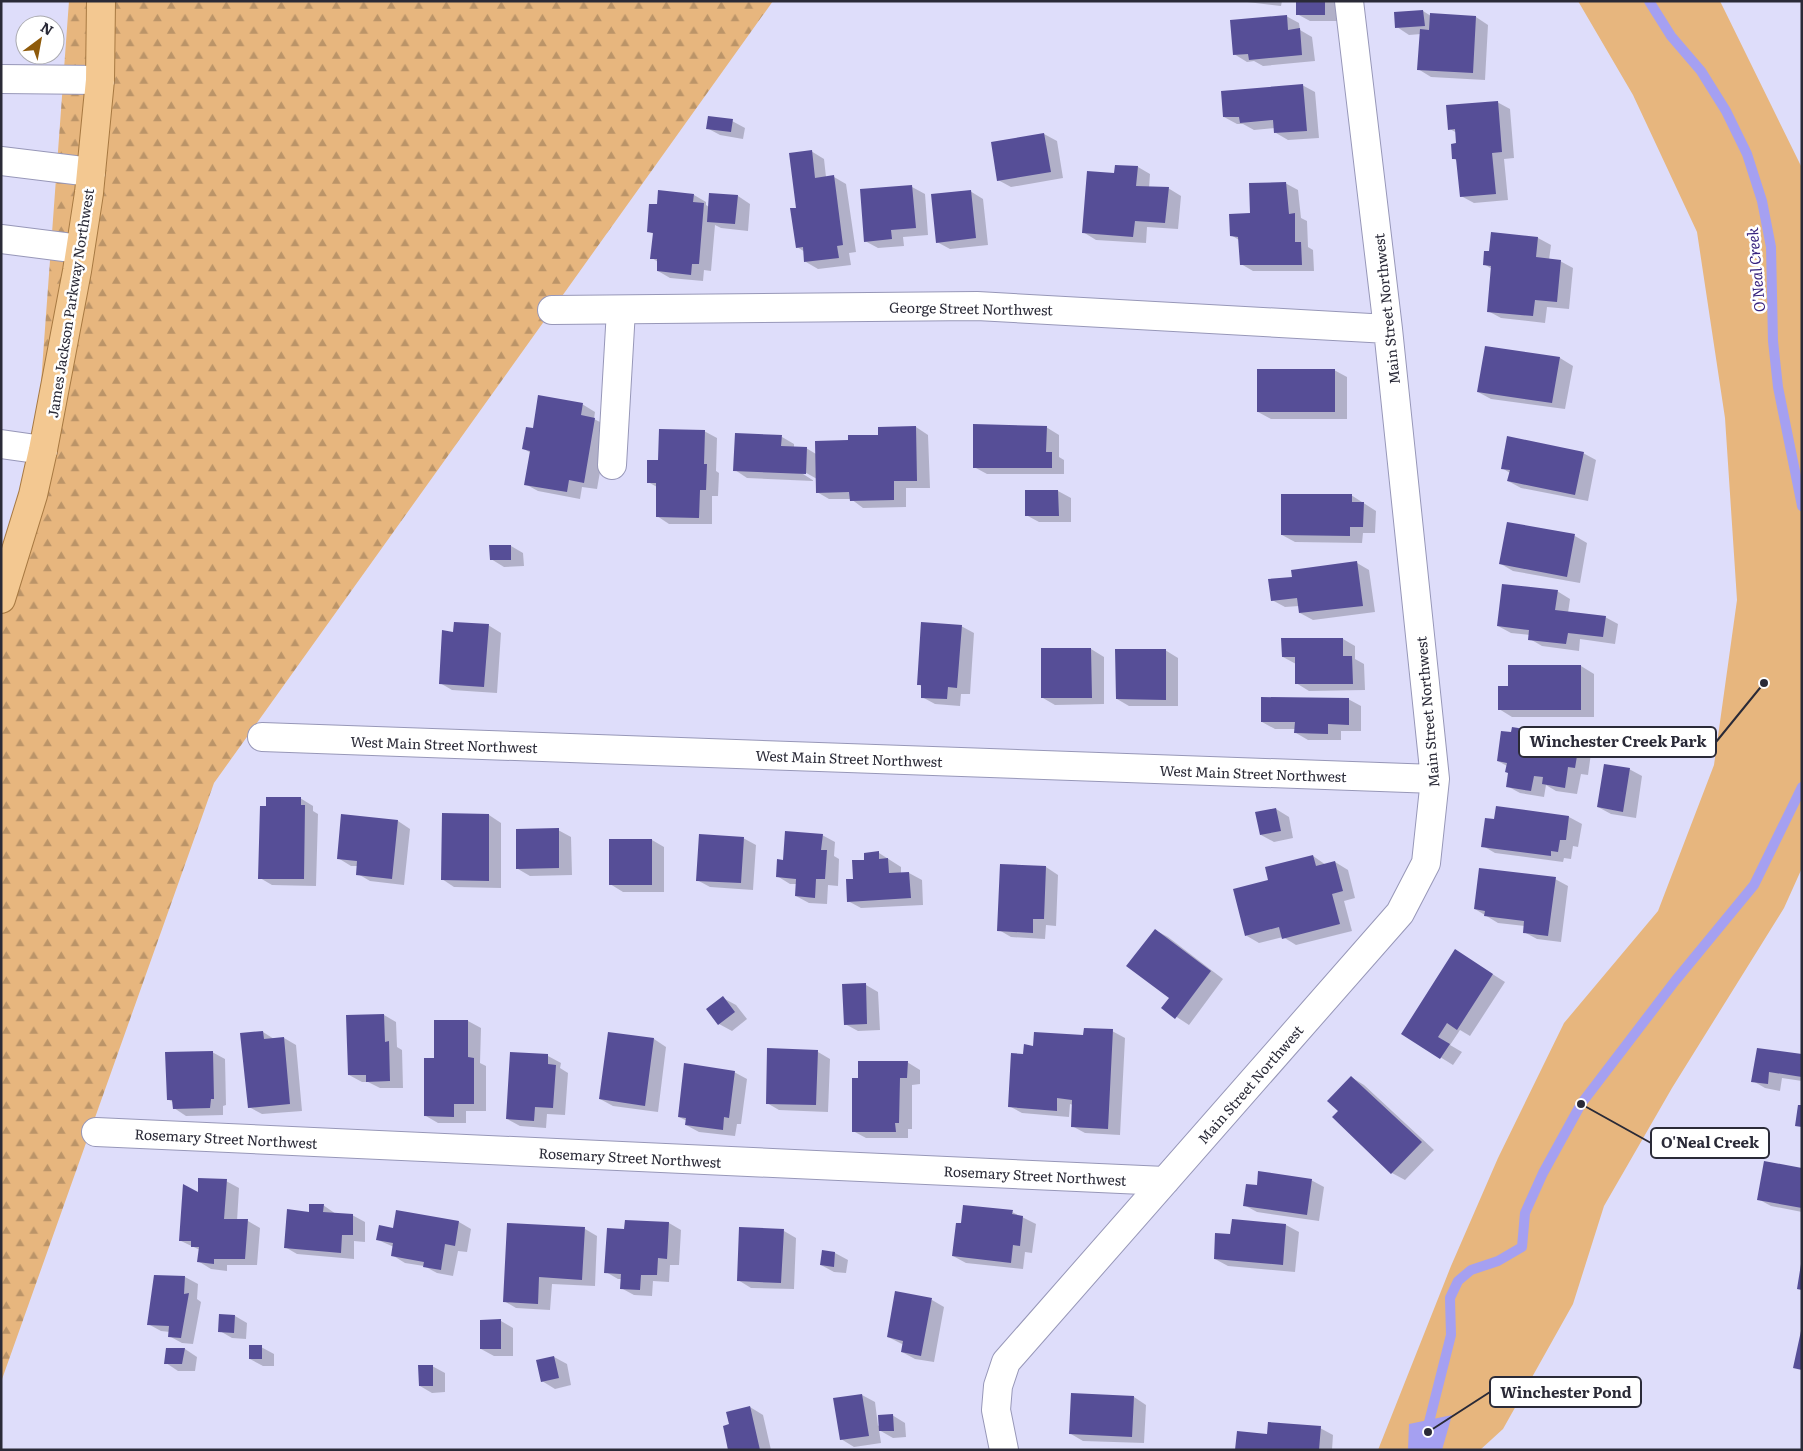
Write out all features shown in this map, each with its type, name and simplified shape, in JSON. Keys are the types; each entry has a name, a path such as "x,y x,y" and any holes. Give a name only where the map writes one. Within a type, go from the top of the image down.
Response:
{"main road":[{"name":"James Jackson Parkway Northwest","path":"1,599 30,504 44,450 80,249 91,172 100,80 101,1"}],"street":[{"name":"Main Street Northwest","path":"1004,1450 996,1410 998,1386 1006,1362 1400,913 1426,863 1435,780 1388,329 1350,1"},
{"path":"1,79 100,80"},
{"path":"1,161 91,172"},
{"path":"1,238 80,249"},
{"name":"George Street Northwest","path":"552,310 978,306 1388,329"},
{"path":"612,465 621,310"},
{"path":"1,444 44,450"},
{"name":"West Main Street Northwest","path":"262,737 1435,780"},
{"name":"Rosemary Street Northwest","path":"96,1132 1165,1181"}],"green space":[{"path":"69,1 773,1 214,783 1,1382 1,579 35,465"},
{"path":"1578,1 1720,1 1801,166 1802,868 1784,908 1672,1088 1604,1206 1573,1304 1503,1429 1480,1450 1378,1450 1451,1266 1498,1158 1564,1023 1658,911 1714,765 1737,600 1725,418 1697,232 1633,95"}],"shaded area":[{"path":"1452,1415 1442,1450 1408,1450 1409,1424"}],"building":[{"path":"1296,1 1325,1 1325,15 1296,15"},
{"path":"1423,10 1425,26 1395,28 1394,12"},
{"path":"1430,13 1476,16 1473,73 1417,70 1420,29 1429,30"},
{"path":"1287,15 1288,30 1300,28 1302,55 1249,60 1248,54 1233,55 1230,20"},
{"path":"1303,84 1307,131 1274,133 1273,120 1240,123 1239,117 1223,117 1221,91"},
{"path":"1498,101 1502,152 1492,153 1496,194 1460,197 1456,159 1452,159 1451,144 1456,143 1455,129 1448,130 1446,105"},
{"path":"708,116 733,119 731,132 706,129"},
{"path":"1044,133 1051,172 997,181 991,142"},
{"path":"812,150 815,178 834,175 843,245 837,246 839,258 804,262 803,247 796,248 790,208 796,208 789,153"},
{"path":"1115,165 1138,166 1136,186 1169,187 1165,223 1135,221 1133,237 1082,233 1087,171 1114,173"},
{"path":"1286,182 1289,214 1295,213 1295,242 1301,242 1302,265 1240,265 1238,237 1230,236 1229,214 1250,213 1249,183"},
{"path":"912,185 916,228 891,230 892,239 864,242 860,189"},
{"path":"658,190 694,194 693,202 704,203 699,264 692,264 691,275 657,271 657,259 650,259 653,233 647,232 649,204 657,204"},
{"path":"971,190 976,238 936,243 931,194"},
{"path":"709,193 738,195 735,224 707,222"},
{"path":"1491,232 1538,237 1536,257 1561,260 1557,302 1535,300 1533,316 1487,312 1491,266 1483,265 1484,251 1489,251"},
{"path":"1485,346 1560,357 1552,403 1477,392"},
{"path":"1257,369 1335,369 1335,412 1257,412"},
{"path":"538,395 583,403 581,415 595,418 584,483 569,480 567,492 524,485 530,451 522,449 526,427 533,428"},
{"path":"973,424 1047,426 1046,452 1052,452 1052,468 973,468"},
{"path":"916,426 917,481 894,481 894,500 850,501 849,492 816,493 815,441 848,440 848,435 878,435 878,427"},
{"path":"659,429 705,430 704,464 707,464 706,490 700,490 699,518 656,517 656,483 647,483 647,460 658,460"},
{"path":"735,433 782,435 781,446 807,447 806,474 733,471"},
{"path":"1507,436 1584,452 1575,495 1507,481 1510,470 1501,469"},
{"path":"1025,490 1058,490 1059,516 1025,516"},
{"path":"1281,494 1352,494 1352,502 1364,502 1363,527 1350,527 1350,536 1281,535"},
{"path":"1507,522 1575,534 1567,577 1499,564"},
{"path":"489,545 511,545 511,560 490,560"},
{"path":"1357,561 1363,606 1299,613 1297,598 1271,601 1268,579 1292,577 1291,570"},
{"path":"1502,584 1558,590 1555,610 1606,616 1603,637 1568,633 1566,644 1528,640 1529,630 1497,626"},
{"path":"454,622 489,624 484,687 439,684 442,630 453,632"},
{"path":"921,622 962,625 957,688 948,687 947,699 921,698 921,685 917,685"},
{"path":"1281,638 1343,638 1343,656 1352,656 1353,684 1295,684 1295,657 1282,657"},
{"path":"1041,648 1091,648 1092,698 1041,698"},
{"path":"1115,649 1166,649 1166,700 1116,699"},
{"path":"1508,665 1581,665 1581,710 1498,710 1498,686 1508,686"},
{"path":"1261,697 1349,698 1349,725 1328,724 1328,734 1294,733 1295,722 1261,722"},
{"path":"1512,727 1580,738 1575,768 1568,767 1565,788 1542,784 1543,777 1534,776 1531,791 1506,787 1508,773 1505,772 1507,763 1497,761 1501,731 1511,732"},
{"path":"1604,764 1630,768 1623,812 1597,807"},
{"path":"266,797 301,797 301,805 305,805 304,879 258,879 260,806 266,806"},
{"path":"1496,806 1569,816 1566,840 1560,840 1558,852 1551,851 1551,856 1481,847 1485,818 1494,819"},
{"path":"1276,808 1281,831 1260,835 1255,812"},
{"path":"442,813 489,814 489,881 441,880"},
{"path":"341,814 398,820 392,879 356,875 357,861 337,859"},
{"path":"559,828 559,868 516,869 516,829"},
{"path":"785,831 823,834 821,850 827,850 825,879 816,879 815,898 795,896 796,879 776,877 777,859 783,860"},
{"path":"699,834 744,837 741,883 696,881"},
{"path":"609,839 652,839 652,885 609,885"},
{"path":"879,851 879,859 888,858 889,873 909,872 911,898 847,902 846,879 853,879 852,860 864,860 864,853"},
{"path":"1313,855 1316,866 1335,861 1343,891 1332,894 1340,924 1282,939 1279,927 1245,936 1233,889 1268,880 1265,867"},
{"path":"1000,864 1046,866 1044,919 1033,919 1033,933 997,931"},
{"path":"1479,868 1556,877 1548,936 1523,933 1524,921 1484,916 1485,911 1474,909"},
{"path":"1155,929 1211,971 1175,1019 1161,1008 1169,998 1126,966"},
{"path":"1455,949 1493,974 1457,1030 1447,1023 1438,1037 1450,1044 1440,1059 1401,1034"},
{"path":"866,983 867,1024 844,1025 842,984"},
{"path":"723,996 735,1012 718,1025 706,1009"},
{"path":"384,1014 385,1042 389,1041 390,1081 366,1082 366,1075 348,1075 346,1015"},
{"path":"434,1020 468,1020 468,1057 474,1058 474,1104 454,1104 454,1117 424,1116 424,1058 434,1058"},
{"path":"1084,1028 1113,1029 1108,1129 1071,1127 1072,1100 1057,1098 1057,1111 1008,1107 1011,1053 1023,1054 1024,1044 1033,1046 1034,1032 1083,1035"},
{"path":"263,1031 264,1039 284,1037 290,1104 248,1108 240,1033"},
{"path":"608,1032 654,1038 645,1106 599,1099"},
{"path":"767,1048 818,1050 816,1105 766,1104"},
{"path":"1757,1048 1802,1054 1802,1077 1769,1072 1768,1084 1751,1082"},
{"path":"213,1051 214,1099 211,1099 210,1108 173,1109 172,1100 167,1100 165,1052"},
{"path":"510,1052 548,1054 548,1064 556,1065 553,1108 535,1107 534,1121 506,1119"},
{"path":"858,1061 908,1061 907,1078 900,1078 899,1123 895,1123 896,1132 852,1132 852,1078 858,1078"},
{"path":"684,1063 735,1071 729,1118 724,1117 723,1130 685,1125 686,1118 678,1117"},
{"path":"1351,1076 1422,1142 1391,1174 1332,1117 1338,1111 1327,1101"},
{"path":"1798,1105 1802,1105 1802,1127 1795,1126"},
{"path":"1764,1161 1802,1168 1802,1208 1757,1200"},
{"path":"1258,1171 1312,1179 1307,1215 1243,1206 1246,1184 1257,1185"},
{"path":"198,1178 227,1179 224,1219 248,1219 245,1259 214,1259 214,1264 197,1262 199,1247 191,1247 191,1241 179,1241 183,1184 198,1192"},
{"path":"309,1204 324,1204 323,1212 353,1214 353,1235 342,1235 341,1253 284,1248 287,1209 309,1212"},
{"path":"963,1205 1013,1210 1012,1214 1023,1216 1020,1246 1013,1245 1011,1263 952,1256 956,1223 961,1223"},
{"path":"396,1210 459,1221 455,1246 445,1244 441,1270 423,1267 424,1262 391,1256 393,1243 376,1240 379,1225 393,1228"},
{"path":"1232,1219 1286,1224 1283,1265 1214,1259 1215,1233 1230,1234"},
{"path":"625,1220 669,1222 667,1259 658,1258 657,1275 641,1275 640,1290 620,1289 621,1274 604,1273 607,1228 624,1229"},
{"path":"507,1223 585,1227 582,1280 539,1277 538,1304 503,1302"},
{"path":"739,1227 784,1229 781,1283 737,1281"},
{"path":"822,1250 835,1252 834,1267 820,1265"},
{"path":"1802,1264 1802,1290 1797,1289"},
{"path":"154,1275 185,1276 184,1294 189,1293 181,1338 168,1337 169,1326 147,1325"},
{"path":"895,1291 932,1298 921,1356 901,1352 903,1341 887,1337"},
{"path":"219,1314 235,1315 234,1333 218,1332"},
{"path":"501,1319 501,1349 480,1349 480,1320"},
{"path":"1802,1331 1802,1370 1793,1368"},
{"path":"249,1345 262,1345 262,1359 249,1359"},
{"path":"166,1348 185,1348 182,1364 164,1364"},
{"path":"554,1356 559,1378 541,1382 536,1360"},
{"path":"418,1365 433,1365 433,1386 419,1386"},
{"path":"1071,1393 1134,1396 1132,1437 1069,1434"},
{"path":"862,1394 869,1436 840,1440 833,1398"},
{"path":"750,1406 760,1450 728,1450 723,1426 729,1424 726,1412"},
{"path":"893,1414 894,1431 879,1431 878,1415"},
{"path":"1268,1422 1321,1426 1319,1450 1235,1450 1237,1431 1267,1434"}],"waterway":[{"name":"O'Neal Creek","path":"1649,1 1671,36 1701,71 1726,111 1747,154 1762,201 1771,247 1773,341 1778,387 1802,506"},
{"name":"O'Neal Creek","path":"1422,1450 1451,1335 1450,1298 1458,1281 1471,1270 1498,1261 1522,1247 1525,1213 1543,1173 1581,1104 1675,981 1754,885 1802,787"}],"place":[{"name":"Winchester Creek Park","path":"1764,683"},
{"name":"O'Neal Creek","path":"1581,1104"},
{"name":"Winchester Pond","path":"1428,1432"}]}
